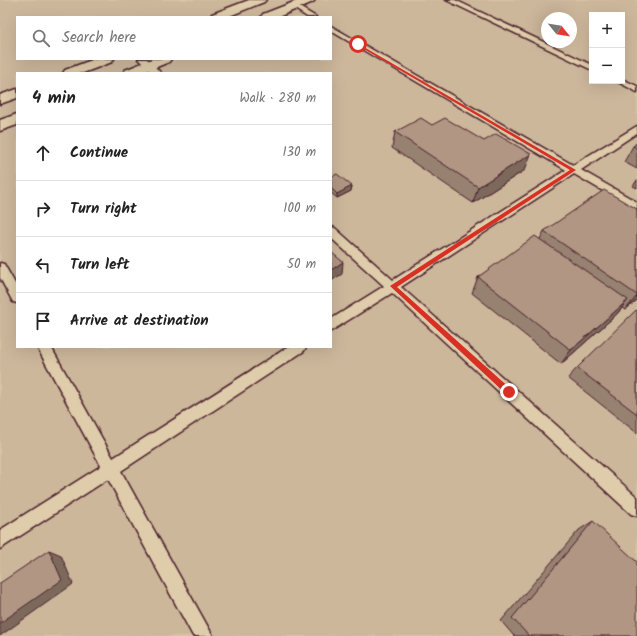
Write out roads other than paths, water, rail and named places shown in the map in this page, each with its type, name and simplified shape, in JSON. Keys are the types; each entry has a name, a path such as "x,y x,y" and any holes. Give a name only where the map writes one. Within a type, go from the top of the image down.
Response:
{"street":[{"path":"219,16 260,0"},
{"path":"269,16 309,0"},
{"path":"73,72 104,60"},
{"path":"133,72 162,60"},
{"path":"0,100 16,93"},
{"path":"0,126 16,119"}],"lane":[{"path":"449,0 589,67"},
{"path":"294,6 310,16"},
{"path":"332,29 637,207"},
{"path":"625,83 637,89"},
{"path":"332,325 637,128"},
{"path":"332,232 637,508"},
{"path":"0,267 16,296"},
{"path":"45,348 203,636"},
{"path":"0,540 297,348"}]}
